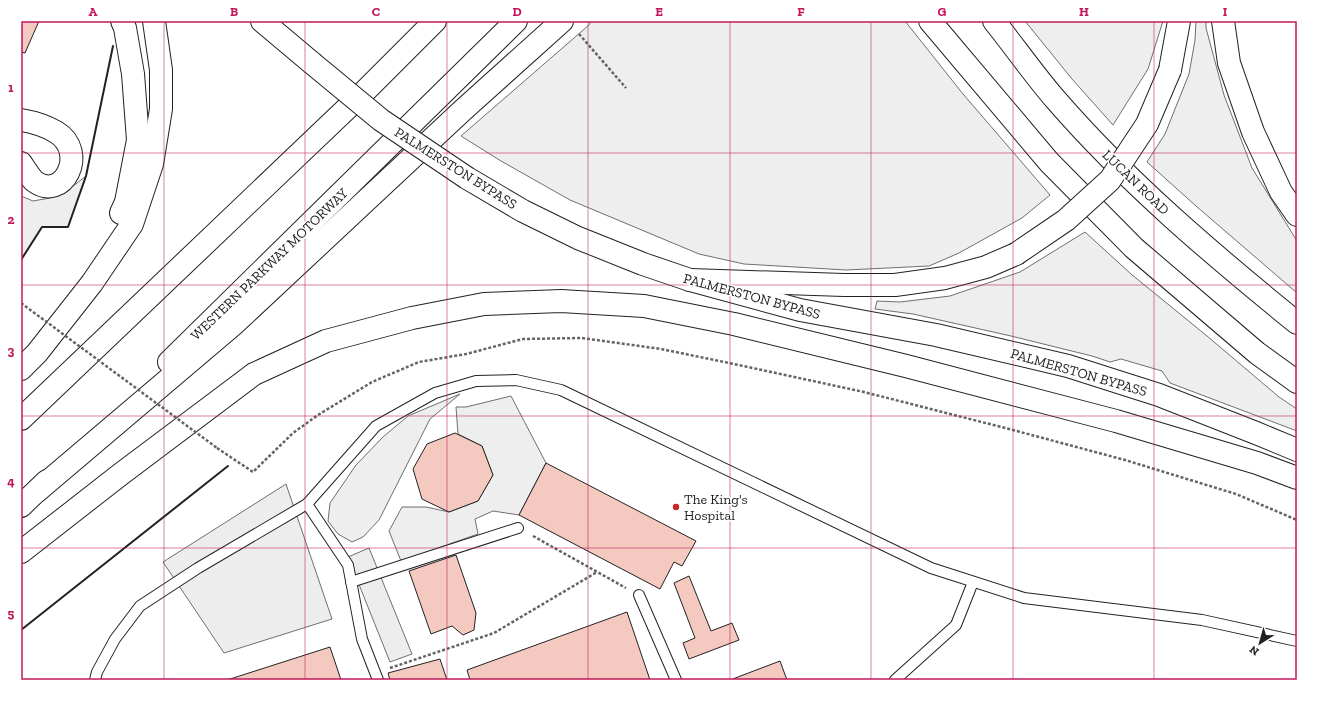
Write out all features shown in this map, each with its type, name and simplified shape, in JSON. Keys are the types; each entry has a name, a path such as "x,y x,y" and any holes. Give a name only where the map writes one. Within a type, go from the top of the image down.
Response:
{"main road":[{"path":"92,283 126,202 138,140 133,74 125,28 122,21"},
{"path":"21,369 37,353 92,283 132,224 152,164 161,109 161,70 154,21"},
{"name":"PALMERSTON BYPASS","path":"262,21 381,120 468,178 523,211 578,238 643,264 690,280 800,310 936,335 1068,366 1160,395 1297,450"},
{"path":"21,419 356,100 435,21"},
{"name":"WESTERN PARKWAY MOTORWAY","path":"21,506 516,21"},
{"path":"37,491 235,323 457,116 562,21"},
{"path":"930,21 1049,162 1134,248 1257,353 1297,382"},
{"name":"LUCAN ROAD","path":"994,21 1055,99 1106,153 1164,210 1204,246 1297,323"},
{"path":"690,280 844,285 895,285 945,278 986,267 1016,254 1066,220 1110,180 1147,124 1170,70 1179,21"},
{"path":"1223,21 1229,63 1253,132 1281,192 1297,215"},
{"path":"21,120 34,122 57,132 67,143 71,152 72,161 69,172 64,179 54,185 48,186 34,181 21,163"},
{"path":"21,552 121,474 254,374 326,341 412,318 484,304 561,301 644,306 734,324 1116,420 1257,463 1297,478"}],"lane":[{"path":"95,680 97,672 115,639 140,606 198,568 307,504 376,426 436,393 476,381 516,380 561,390 931,568 973,582 1024,598 1202,620 1297,641"},
{"path":"307,504 348,565 362,639 377,677"},
{"path":"351,582 518,528"},
{"path":"895,680 956,625 973,582"},
{"path":"639,595 676,680"}],"path":[{"path":"583,38 626,88"},
{"path":"21,303 217,448 253,472 293,433 318,415 372,382 419,362 466,354 523,339 582,338 661,349 864,392 1125,460 1236,494 1297,520"},
{"path":"518,528 639,595"},
{"path":"377,677 494,633 597,572"}],"shaded area":[{"path":"591,21 905,21 963,94 1050,195 1022,218 959,253 929,266 846,270 744,264 699,254 570,200 501,161 461,136 589,25"},
{"path":"1025,21 1163,21 1148,69 1113,125 1072,79"},
{"path":"1196,21 1206,21 1206,28 1224,95 1252,168 1297,241 1297,293 1147,162 1165,134 1189,74 1195,40"},
{"path":"86,176 68,227 42,227 21,260 21,196 33,201 50,198 68,190"},
{"path":"1085,232 1131,274 1279,397 1297,409 1297,431 1170,383 1162,371 1121,359 1110,362 1092,356 1011,336 913,314 875,309 877,301 900,302 950,296 1020,272"},
{"path":"460,394 430,419 379,520 363,537 352,542 338,534 328,521 330,503 356,465 383,437 408,416"},
{"path":"511,396 546,463 519,515 493,511 475,519 478,534 401,561 389,531 402,507 426,507 449,512 478,501 493,475 482,446 458,434 456,407 466,407"},
{"path":"286,484 332,619 224,653 163,562"},
{"path":"369,548 412,654 390,662 348,557"}],"building":[{"path":"21,21 39,21 25,53 21,52"},
{"path":"455,433 482,446 493,475 478,501 449,512 422,499 413,469 427,444"},
{"path":"546,463 696,541 682,566 674,562 660,589 519,515"},
{"path":"456,555 476,613 474,630 463,635 452,626 431,634 409,571"},
{"path":"689,576 711,631 732,623 739,640 689,659 683,643 695,638 674,583"},
{"path":"627,612 650,680 470,680 467,670"},
{"path":"330,647 341,680 227,680"},
{"path":"440,659 447,680 390,680 388,673"},
{"path":"780,661 787,680 730,680"}],"wall":[{"path":"21,260 42,227 68,227 86,176 113,46"},
{"path":"21,630 228,466"}],"place":[{"name":"The King's Hospital","path":"676,507"}]}
